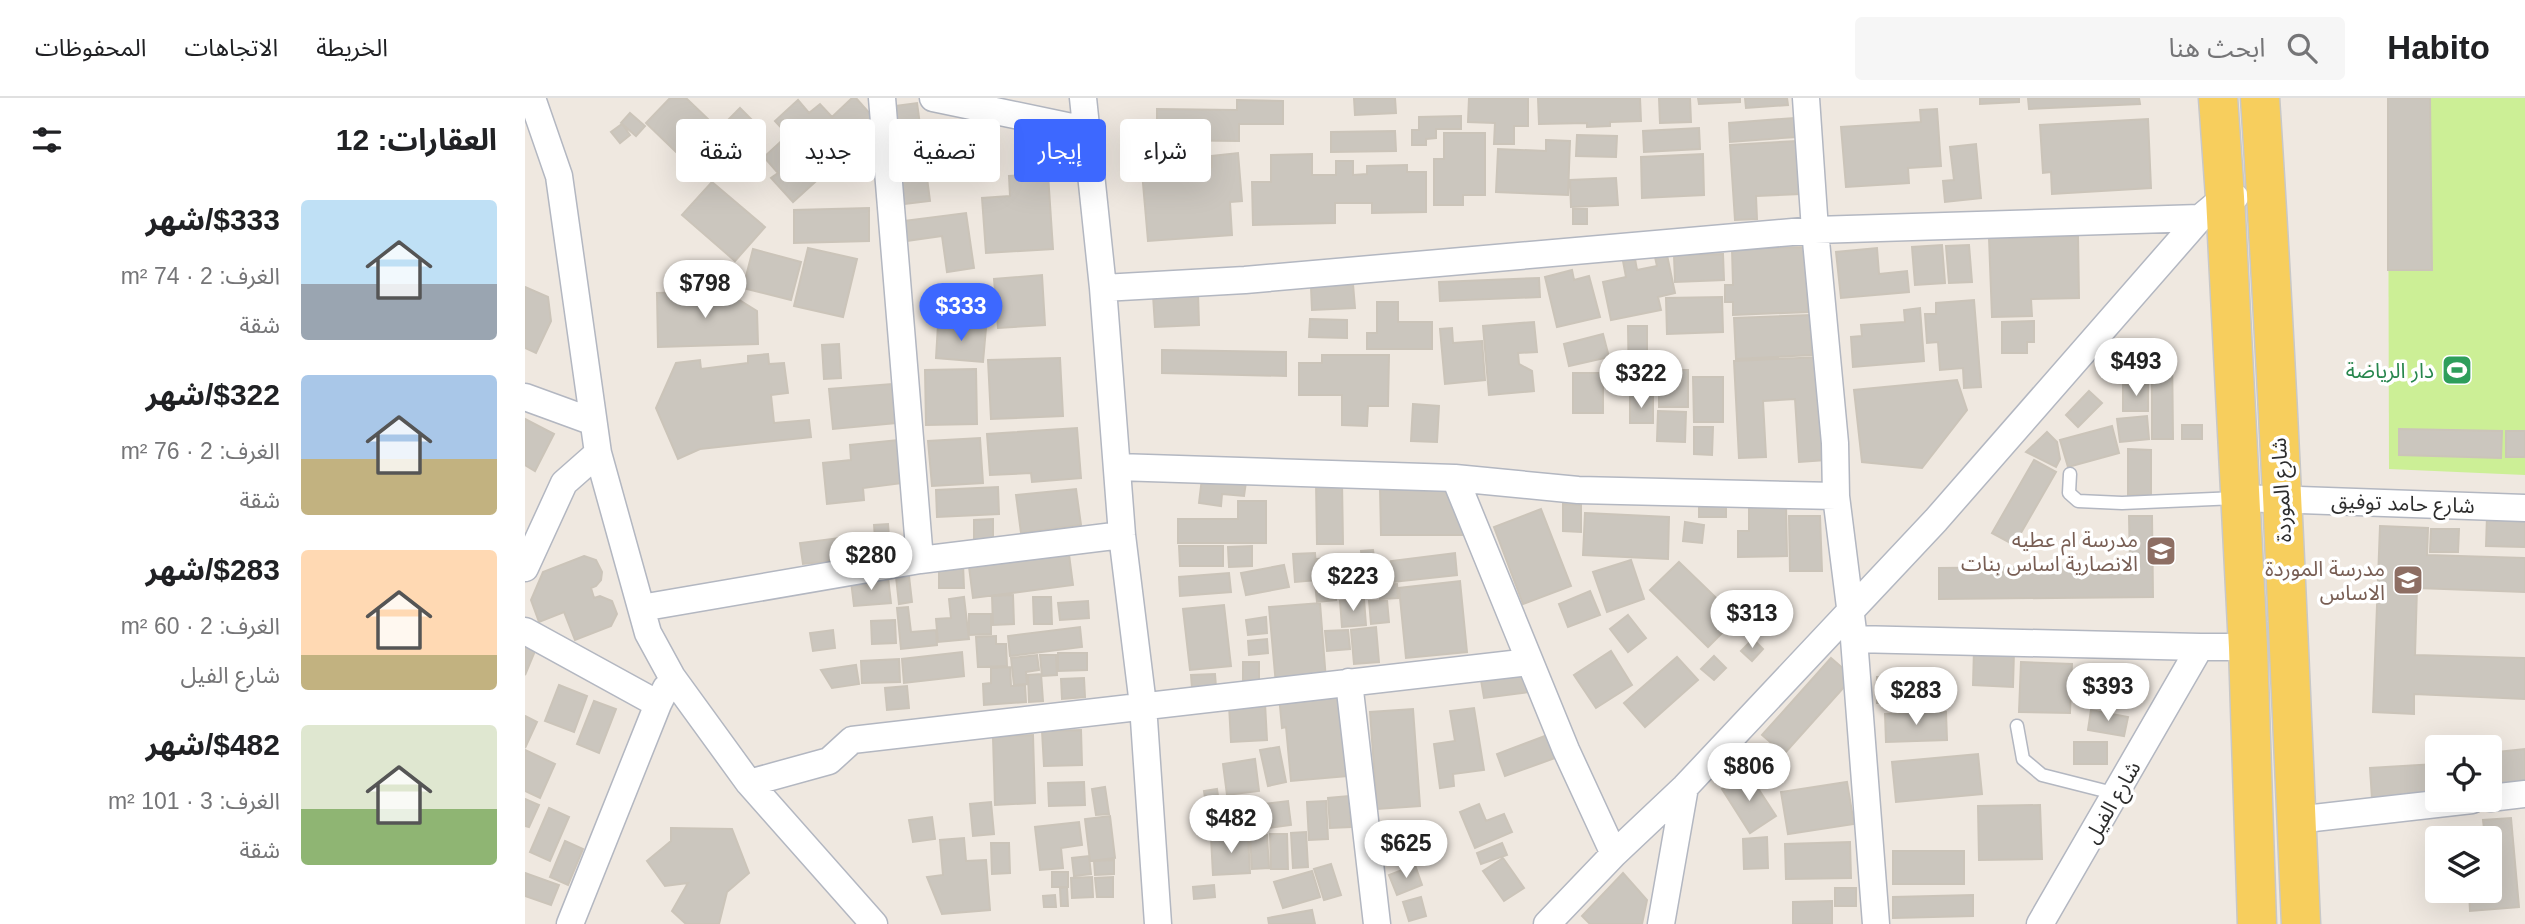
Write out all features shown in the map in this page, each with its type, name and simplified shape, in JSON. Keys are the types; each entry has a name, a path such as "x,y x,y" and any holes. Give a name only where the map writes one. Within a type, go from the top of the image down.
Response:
{"main road":[{"name":"شارع الموردة","path":"2218,98 2212,208 2240,498 2257,924"},
{"name":"شارع الموردة","path":"2260,98 2290,644 2301,924"}],"street":[{"path":"532,98 559,176 591,421 598,453 641,608 656,651 749,783 874,924"},
{"path":"882,98 920,560"},
{"path":"933,98 1033,119"},
{"path":"1083,98 1085,119"},
{"path":"1806,98 1835,443 1836,496 1851,607 1877,924"},
{"path":"1092,182 1103,288 1122,535 1143,705 1158,924"},
{"path":"1103,288 1245,280 1815,230 2212,208 2266,195"},
{"path":"1547,924 1614,854 1685,787 1935,520 2212,208"},
{"path":"525,397 591,421"},
{"path":"525,568 564,483 598,453"},
{"path":"1117,467 1455,478 1578,490 1836,496"},
{"path":"1455,478 1566,750 1614,854"},
{"name":"شارع حامد توفيق","path":"2240,498 2525,508"},
{"path":"641,608 920,560 1122,535"},
{"path":"525,631 658,704"},
{"path":"1854,639 2248,647"},
{"name":"شارع الفيل","path":"2040,924 2200,647"},
{"path":"749,783 829,761 852,740 1530,662"},
{"path":"570,924 658,704 672,677"},
{"path":"1349,682 1377,924"},
{"path":"1661,924 1685,787"},
{"path":"2502,797 2525,794"},
{"path":"2296,820 2425,805"}],"lane":[{"path":"2070,474 2069,493 2078,501 2122,503 2240,498"},
{"path":"2017,726 2023,759 2042,775 2117,794"}],"green space":[{"name":"دار الرياضة","path":"2388,98 2525,98 2525,475 2389,469"}],"building":[{"path":"670,98 686,98 708,119 676,119 676,152 646,123"},
{"path":"852,98 856,98 875,119 780,119 780,126 775,121 798,100 809,113 820,104 832,117"},
{"path":"1354,98 1395,98 1396,113 1355,115"},
{"path":"1469,98 1528,98 1528,126 1514,126 1514,144 1494,144 1495,123 1468,122"},
{"path":"1538,98 1640,98 1641,121 1610,122 1610,126 1587,127 1587,123 1539,124"},
{"path":"1659,98 1690,98 1691,122 1660,123"},
{"path":"1698,98 1740,98 1740,102 1699,104"},
{"path":"1745,98 1787,98 1788,105 1746,108"},
{"path":"1980,98 2019,98 2019,102 1980,104"},
{"path":"2028,98 2139,98 2140,104 2029,109"},
{"path":"2388,98 2430,98 2432,270 2388,270"},
{"path":"1237,100 1283,101 1283,124 1239,124 1239,141 1211,141 1211,119 1157,119 1157,109 1237,110"},
{"path":"917,103 919,119 889,119 889,122 887,107"},
{"path":"740,108 751,119 729,119"},
{"path":"1937,109 1941,166 1908,168 1909,183 1846,187 1841,127 1921,122 1920,110"},
{"path":"630,113 645,126 636,136 621,123"},
{"path":"1461,116 1461,129 1436,129 1436,138 1426,139 1426,145 1412,145 1412,130 1419,130 1419,117"},
{"path":"1794,118 1796,137 1730,142 1729,123"},
{"path":"2148,119 2151,188 2052,194 2051,172 2043,173 2040,125"},
{"path":"622,124 630,135 620,143 611,132"},
{"path":"1699,128 1700,149 1644,152 1643,131"},
{"path":"1395,131 1396,151 1331,152 1331,132"},
{"path":"1444,133 1485,133 1485,195 1463,195 1463,205 1434,205 1434,159 1444,159"},
{"path":"1577,135 1617,136 1616,157 1576,156"},
{"path":"1546,140 1570,141 1568,195 1496,192 1498,149 1546,151"},
{"path":"1796,141 1800,194 1756,196 1757,219 1735,220 1730,145"},
{"path":"780,142 780,182 815,182 793,202 771,178 778,173 766,159 766,155"},
{"path":"1976,144 1981,198 1945,202 1943,181 1954,180 1950,147"},
{"path":"1238,153 1242,201 1230,202 1232,235 1148,241 1143,182 1211,182 1212,156"},
{"path":"1312,154 1312,175 1336,175 1336,161 1353,161 1353,175 1367,174 1367,166 1407,165 1407,172 1426,172 1426,212 1372,213 1372,203 1335,203 1335,223 1253,225 1252,182 1271,182 1271,155"},
{"path":"1703,154 1704,195 1642,198 1641,157"},
{"path":"1009,176 1014,176 1014,182 1049,182 1053,249 986,253 982,198 1010,196"},
{"path":"1616,178 1618,205 1571,207 1570,180"},
{"path":"712,182 765,227 735,261 682,215"},
{"path":"894,182 928,182 930,201 897,205"},
{"path":"869,208 869,241 794,243 794,210"},
{"path":"1573,209 1587,209 1587,224 1573,224"},
{"path":"966,213 974,268 947,272 942,236 906,241 903,221"},
{"path":"2078,236 2079,298 2031,299 2032,316 1992,317 1989,238"},
{"path":"1942,245 1945,283 1915,285 1912,247"},
{"path":"1969,245 1972,282 1949,283 1946,246"},
{"path":"1805,247 1808,312 1733,315 1733,302 1725,302 1725,285 1733,285 1732,249"},
{"path":"808,248 857,259 843,317 794,306"},
{"path":"1877,248 1879,274 1907,271 1909,292 1841,298 1836,252"},
{"path":"753,249 801,262 791,300 743,288"},
{"path":"1723,254 1724,280 1675,282 1674,255"},
{"path":"1667,255 1675,293 1658,297 1661,310 1611,320 1603,282 1626,277 1623,261 1635,259 1637,270 1657,266 1655,257"},
{"path":"1572,270 1574,280 1589,276 1600,317 1557,327 1545,277"},
{"path":"1042,275 1045,325 998,328 994,279"},
{"path":"1539,278 1540,297 1440,301 1439,282"},
{"path":"1353,284 1355,308 1312,310 1311,287"},
{"path":"525,287 548,297 551,321 536,353 525,348"},
{"path":"725,291 757,311 758,344 658,347 657,293"},
{"path":"1198,293 1199,325 1155,327 1153,295"},
{"path":"1722,297 1723,332 1667,334 1666,298"},
{"path":"1974,300 1981,387 1964,388 1963,368 1940,370 1938,342 1927,343 1925,314 1936,314 1936,303"},
{"path":"1377,302 1398,302 1398,322 1432,322 1432,349 1367,349 1367,333 1377,333"},
{"path":"1920,308 1924,361 1853,367 1851,337 1862,336 1861,325 1905,322 1904,310"},
{"path":"1810,315 1812,355 1736,359 1734,318"},
{"path":"1310,319 1347,320 1347,338 1309,337"},
{"path":"2034,321 2034,342 2027,342 2027,353 2002,353 2002,322"},
{"path":"1534,322 1537,352 1518,353 1519,364 1532,371 1534,391 1489,395 1483,326"},
{"path":"938,325 986,328 983,362 936,358"},
{"path":"1628,326 1647,326 1647,371 1656,371 1656,390 1629,390"},
{"path":"1452,328 1453,343 1482,341 1485,380 1445,384 1440,329"},
{"path":"1603,334 1609,357 1569,366 1564,344"},
{"path":"839,344 841,378 824,379 822,345"},
{"path":"2125,344 2148,345 2147,380 2124,379"},
{"path":"2152,348 2172,348 2173,439 2152,439"},
{"path":"1162,350 1286,352 1286,376 1162,373"},
{"path":"768,354 769,364 784,363 788,393 771,395 774,423 809,420 811,437 700,449 678,459 656,408 676,363 700,360 701,369 748,363 748,356"},
{"path":"1322,355 1389,355 1388,406 1368,406 1367,426 1342,425 1342,395 1299,395 1299,363 1322,363"},
{"path":"1820,357 1826,460 1799,462 1795,399 1763,401 1766,457 1739,458 1734,361"},
{"path":"1060,358 1063,416 991,419 988,360"},
{"path":"976,369 977,424 926,425 925,370"},
{"path":"1659,370 1688,370 1688,407 1659,407"},
{"path":"1573,373 1603,373 1603,413 1573,413"},
{"path":"1693,377 1723,377 1723,422 1694,422"},
{"path":"1957,380 1967,410 1922,468 1862,462 1854,390"},
{"path":"892,384 896,423 833,429 829,389"},
{"path":"2123,385 2148,385 2148,411 2123,411"},
{"path":"2089,391 2102,403 2078,427 2066,415"},
{"path":"1630,396 1653,396 1653,423 1630,423"},
{"path":"1413,404 1439,406 1437,442 1411,441"},
{"path":"1658,411 1686,412 1685,442 1657,441"},
{"path":"2147,416 2149,439 2120,442 2117,419"},
{"path":"525,419 554,434 535,471 525,465"},
{"path":"2182,425 2202,425 2202,439 2182,439"},
{"path":"2112,426 2119,453 2068,467 2060,440"},
{"path":"1694,427 1713,427 1712,455 1694,454"},
{"path":"1077,428 1081,478 1032,482 1031,473 990,475 987,434"},
{"path":"2399,429 2502,431 2501,458 2399,455"},
{"path":"2506,431 2525,431 2525,457 2506,457"},
{"path":"2047,432 2057,442 2060,459 2056,467 2026,452"},
{"path":"980,438 983,483 932,486 928,441"},
{"path":"898,440 903,483 863,488 864,500 827,504 823,463 851,460 850,445"},
{"path":"2128,449 2151,450 2151,495 2128,495"},
{"path":"2034,460 2056,472 2014,545 1992,533"},
{"path":"1202,478 1246,482 1244,496 1222,494 1221,506 1199,503"},
{"path":"1316,482 1342,482 1343,544 1317,544"},
{"path":"998,487 999,514 937,517 936,490"},
{"path":"1444,487 1464,525 1464,535 1381,535 1380,488"},
{"path":"1076,489 1081,525 1021,533 1016,495"},
{"path":"1699,498 1726,498 1726,517 1699,517"},
{"path":"1238,501 1266,501 1266,543 1178,543 1178,519 1238,519"},
{"path":"1563,504 1581,505 1581,532 1563,531"},
{"path":"1786,504 1787,556 1738,557 1738,531 1749,531 1749,505"},
{"path":"1541,509 1571,586 1523,604 1494,527"},
{"path":"1585,513 1669,517 1668,559 1583,555"},
{"path":"1789,516 1820,516 1822,571 1790,571"},
{"path":"2129,516 2152,516 2153,597 1939,599 1939,568 2130,566"},
{"path":"2487,516 2525,516 2525,547 2486,546"},
{"path":"993,519 993,543 974,543 974,520"},
{"path":"1685,522 1704,525 1702,543 1683,541"},
{"path":"888,524 890,550 876,551 874,525"},
{"path":"2380,526 2428,528 2427,555 2525,558 2525,592 2417,588 2415,655 2525,658 2525,699 2414,694 2414,714 2373,712"},
{"path":"2431,529 2459,529 2458,552 2430,552"},
{"path":"839,538 841,560 803,564 800,543"},
{"path":"1179,546 1223,546 1223,566 1180,566"},
{"path":"1252,546 1252,566 1229,567 1228,547"},
{"path":"1068,547 1073,585 973,598 968,559"},
{"path":"1373,550 1379,594 1360,597 1356,570 1363,570 1361,551"},
{"path":"1315,553 1317,580 1295,582 1293,554"},
{"path":"1455,553 1457,575 1393,582 1391,561"},
{"path":"1353,555 1355,570 1337,572 1335,556"},
{"path":"584,556 596,560 602,572 601,580 591,588 594,598 600,596 612,601 617,614 611,626 575,640 564,612 539,622 531,600 543,572"},
{"path":"1332,558 1334,577 1319,578 1317,559"},
{"path":"1631,560 1644,599 1607,612 1593,572"},
{"path":"1679,562 1737,618 1708,647 1650,590"},
{"path":"939,564 963,564 964,588 939,588"},
{"path":"1284,565 1289,587 1246,595 1241,573"},
{"path":"1229,573 1231,592 1180,596 1179,577"},
{"path":"1354,574 1356,594 1337,595 1336,575"},
{"path":"909,576 912,602 899,604 896,577"},
{"path":"888,577 891,603 854,606 851,581"},
{"path":"1334,581 1336,600 1317,602 1315,583"},
{"path":"1460,581 1467,652 1406,658 1399,588"},
{"path":"1397,584 1398,598 1380,599 1379,585"},
{"path":"1590,591 1600,615 1568,627 1559,604"},
{"path":"1013,595 1014,624 993,625 992,596"},
{"path":"964,597 969,639 938,642 936,619 951,618 949,599"},
{"path":"1033,597 1051,597 1052,624 1034,624"},
{"path":"1364,599 1366,625 1342,627 1340,601"},
{"path":"1387,600 1389,622 1371,624 1369,601"},
{"path":"1088,601 1089,618 1060,620 1058,603"},
{"path":"1320,603 1326,680 1276,685 1269,607"},
{"path":"1224,605 1231,666 1190,670 1183,609"},
{"path":"908,607 911,632 936,630 937,645 901,649 897,608"},
{"path":"969,614 991,614 991,634 969,635"},
{"path":"1628,615 1646,638 1628,652 1610,629"},
{"path":"1266,617 1267,633 1248,635 1246,620"},
{"path":"895,620 896,643 872,644 871,621"},
{"path":"1080,627 1082,647 1010,656 1008,636"},
{"path":"1376,627 1379,662 1354,664 1351,630"},
{"path":"833,630 835,648 813,651 810,633"},
{"path":"1348,630 1350,649 1327,651 1325,631"},
{"path":"996,636 996,644 1006,644 1007,666 978,667 976,637"},
{"path":"1267,639 1268,653 1249,655 1248,641"},
{"path":"1753,639 1763,649 1752,661 1741,651"},
{"path":"525,646 535,651 525,675"},
{"path":"1974,649 2014,651 2013,687 1973,685"},
{"path":"1611,651 1632,685 1596,708 1574,675"},
{"path":"962,652 964,676 904,683 902,659"},
{"path":"1058,653 1087,653 1087,670 1058,671"},
{"path":"1037,655 1039,670 1026,672 1027,684 1014,685 1011,658"},
{"path":"1040,655 1056,655 1057,675 1042,676"},
{"path":"1714,656 1726,668 1714,680 1701,669"},
{"path":"1677,657 1698,680 1645,727 1624,703"},
{"path":"1831,658 1853,677 1784,754 1762,735"},
{"path":"899,659 900,682 862,683 861,661"},
{"path":"1243,662 1259,662 1259,680 1243,680"},
{"path":"2021,662 2072,664 2070,713 2019,712"},
{"path":"856,665 859,684 832,688 821,670"},
{"path":"1010,667 1011,686 1025,685 1026,702 984,705 983,684 991,683 991,668"},
{"path":"1041,674 1043,701 1029,702 1028,675"},
{"path":"1215,674 1216,687 1192,688 1191,675"},
{"path":"1527,674 1529,692 1484,698 1481,680"},
{"path":"1877,677 1938,678 1937,703 1877,703"},
{"path":"1084,678 1085,697 1062,699 1061,679"},
{"path":"559,685 587,696 574,732 545,721"},
{"path":"907,686 909,708 887,710 885,688"},
{"path":"1340,687 1347,776 1291,781 1286,727 1282,728 1279,695"},
{"path":"594,701 616,709 599,753 577,744"},
{"path":"1265,703 1267,740 1231,742 1229,705"},
{"path":"1474,708 1484,770 1453,774 1454,786 1440,788 1434,744 1455,741 1450,711"},
{"path":"1413,709 1420,806 1377,809 1370,712"},
{"path":"2091,710 2128,717 2124,736 2088,730"},
{"path":"1946,712 1947,740 1886,742 1885,714"},
{"path":"525,716 537,722 525,748"},
{"path":"1081,730 1082,765 1044,766 1042,731"},
{"path":"1550,734 1558,757 1505,776 1497,754"},
{"path":"1033,735 1035,803 995,805 993,737"},
{"path":"2074,742 2107,742 2107,764 2074,764"},
{"path":"1279,747 1286,782 1268,786 1260,750"},
{"path":"2525,749 2525,781 2502,784 2502,752"},
{"path":"525,750 555,764 540,798 525,791"},
{"path":"1978,754 1982,794 1896,802 1892,762"},
{"path":"1255,759 1259,791 1227,795 1223,764"},
{"path":"2425,765 2425,797 2372,799 2370,768"},
{"path":"1748,773 1776,816 1750,833 1722,789"},
{"path":"1084,782 1085,805 1049,806 1048,783"},
{"path":"1847,782 1854,824 1788,834 1781,792"},
{"path":"1105,787 1109,814 1096,815 1092,789"},
{"path":"1217,789 1219,803 1206,805 1204,791"},
{"path":"1349,796 1351,827 1330,828 1328,798"},
{"path":"525,799 539,805 529,827 525,826"},
{"path":"1288,801 1291,825 1259,829 1255,805"},
{"path":"1326,801 1328,839 1309,840 1307,802"},
{"path":"991,802 994,834 973,836 970,804"},
{"path":"1251,804 1253,828 1226,830 1224,807"},
{"path":"1479,804 1486,821 1504,814 1512,832 1475,848 1460,812"},
{"path":"2040,805 2042,859 1979,860 1978,806"},
{"path":"549,808 569,817 550,861 530,852"},
{"path":"1110,816 1115,858 1090,861 1085,819"},
{"path":"932,817 935,839 913,842 909,820"},
{"path":"2511,818 2519,907 2470,911 2470,903 2502,903 2502,826 2484,826 2483,820"},
{"path":"1079,822 1082,845 1061,848 1063,868 1040,870 1035,827"},
{"path":"671,828 732,829 749,873 727,892 719,924 686,924 672,911 688,883 665,886 647,861 671,841"},
{"path":"1306,832 1308,867 1293,868 1291,833"},
{"path":"1270,834 1287,834 1288,869 1271,869"},
{"path":"1248,835 1250,873 1213,875 1211,837"},
{"path":"1267,835 1269,868 1252,869 1250,836"},
{"path":"1412,835 1421,860 1401,867 1392,843"},
{"path":"1767,837 1768,868 1744,869 1743,839"},
{"path":"964,838 966,861 986,860 990,910 942,914 927,877 943,875 940,840"},
{"path":"565,841 583,849 568,885 550,877"},
{"path":"1850,842 1851,878 1786,879 1785,844"},
{"path":"991,843 1009,843 1010,873 992,874"},
{"path":"1502,843 1507,855 1481,864 1477,853"},
{"path":"1893,851 1964,851 1964,884 1893,884"},
{"path":"1089,856 1091,874 1074,876 1072,858"},
{"path":"1503,858 1524,888 1504,901 1483,871"},
{"path":"1114,860 1114,874 1095,875 1094,861"},
{"path":"1331,864 1341,895 1324,900 1314,869"},
{"path":"1415,865 1422,885 1397,895 1389,875"},
{"path":"1312,871 1320,897 1283,908 1274,882"},
{"path":"1052,872 1068,872 1068,887 1052,887"},
{"path":"525,873 559,885 551,905 525,896"},
{"path":"1623,873 1647,900 1642,924 1590,924 1582,916"},
{"path":"1092,877 1093,897 1072,898 1071,878"},
{"path":"1113,877 1113,897 1097,897 1095,878"},
{"path":"1214,885 1215,897 1194,899 1193,887"},
{"path":"1067,887 1068,906 1061,906 1060,888"},
{"path":"1835,888 1856,888 1856,906 1835,906"},
{"path":"1055,895 1056,907 1044,907 1043,896"},
{"path":"1973,895 1973,916 1893,918 1893,897"},
{"path":"1421,897 1426,916 1409,921 1403,902"},
{"path":"1832,901 1832,924 1793,924 1793,902"},
{"path":"1312,910 1315,924 1269,924 1268,918"}],"place":[{"name":"دار الرياضة","path":"2457,370"},
{"name":"مدرسة ام عطيه الانصارية اساس بنات","path":"2161,551"},
{"name":"مدرسة الموردة الاساس","path":"2408,580"}]}
